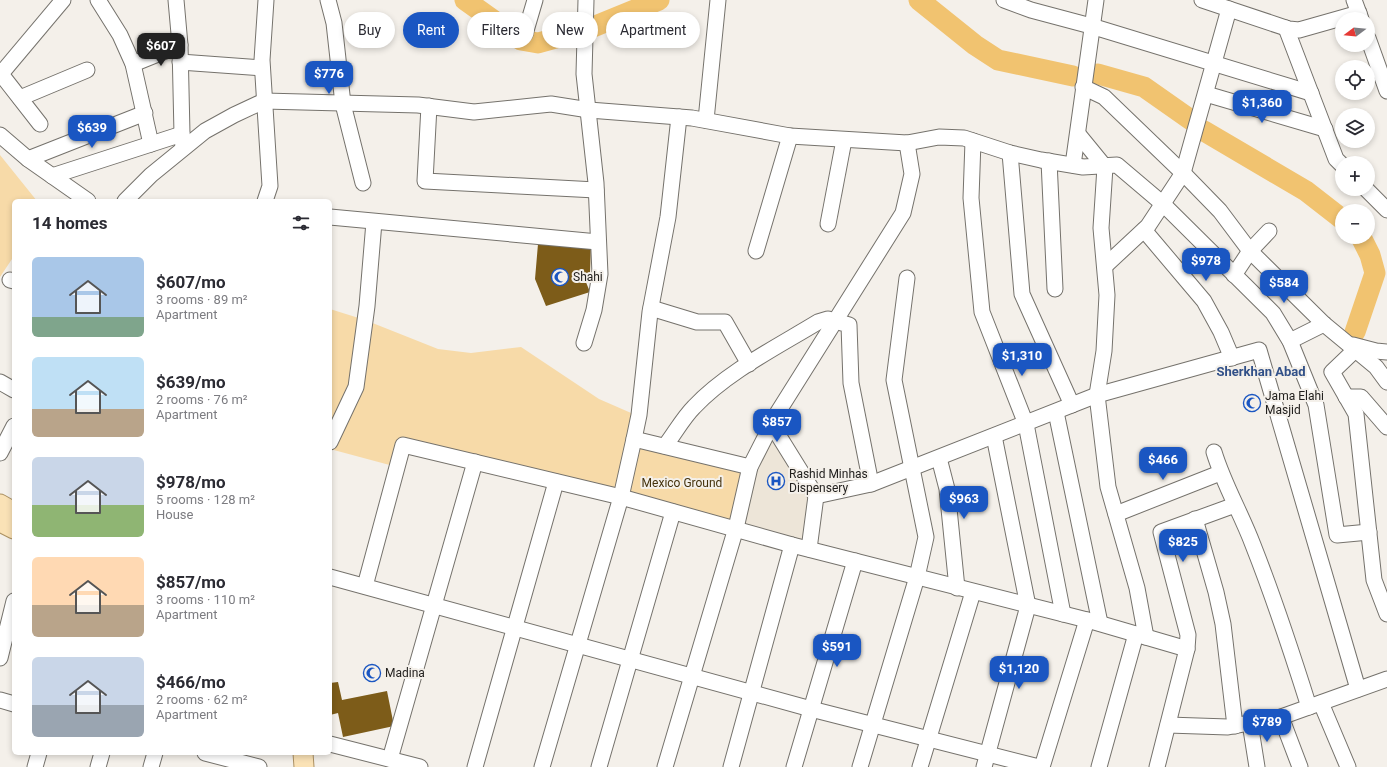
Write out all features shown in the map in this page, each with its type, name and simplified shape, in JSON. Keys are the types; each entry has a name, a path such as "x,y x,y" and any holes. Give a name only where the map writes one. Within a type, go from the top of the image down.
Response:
{"main road":[{"path":"0,504 12,511"},
{"path":"0,522 12,528"},
{"path":"292,755 293,767"},
{"path":"303,755 304,767"}],"street":[{"path":"40,124 1,74 63,0"},
{"path":"98,0 120,35 133,64 151,144"},
{"path":"128,199 183,141 180,45 176,0"},
{"path":"266,0 262,68 270,186 266,199"},
{"path":"328,0 334,23 343,104 363,183"},
{"path":"531,12 535,0"},
{"path":"584,343 594,310 600,274 596,190 589,110 584,74 586,0"},
{"path":"706,120 718,0"},
{"path":"1004,0 1031,10 1091,26 1311,93"},
{"path":"1073,165 1091,26 1096,0"},
{"path":"1202,0 1286,28 1299,30 1358,11"},
{"path":"1104,266 1144,230 1183,173 1215,64 1229,9"},
{"path":"1286,28 1335,156"},
{"path":"133,64 180,45"},
{"path":"1373,52 1387,91"},
{"path":"180,62 262,68"},
{"path":"20,98 88,70"},
{"path":"1083,87 1104,97 1183,173 1220,211 1250,251 1324,324 1376,367 1387,382"},
{"path":"1206,94 1325,130"},
{"path":"52,176 151,144 183,141 211,128 234,114 264,101 429,106 474,112 552,104 589,110 706,120 790,136 907,143 939,137 964,138 1010,154 1049,161 1073,165 1105,167 1117,165 1162,204 1274,312 1290,341 1316,405 1337,535 1369,532"},
{"path":"429,106 425,181 596,190"},
{"path":"28,159 145,113"},
{"path":"542,767 621,497 634,440 639,415 651,308 668,217 679,117"},
{"path":"1078,134 1105,167 1101,228 1107,295 1104,351 1097,395 1108,487 1137,588 1141,636 1100,767"},
{"path":"0,135 28,159 85,199"},
{"path":"756,251 790,136"},
{"path":"828,224 844,140"},
{"path":"973,141 972,198 982,312 1026,424 1063,614"},
{"path":"665,767 736,528 750,466 772,425 903,214 912,174 907,143"},
{"path":"1010,154 1022,294 1072,405"},
{"path":"1049,161 1055,289"},
{"path":"1373,196 1387,210"},
{"path":"332,218 598,242"},
{"path":"332,438 356,387 367,306 374,222"},
{"path":"1144,230 1204,301 1221,332 1232,358"},
{"path":"1234,275 1250,251 1269,231"},
{"path":"860,767 916,577 926,537 894,380 906,278"},
{"path":"651,308 697,322 725,322 749,364"},
{"path":"665,446 694,407 716,388 749,364 818,322 828,319 849,325 851,383 871,484"},
{"path":"1290,341 1324,324"},
{"path":"1351,346 1387,352"},
{"path":"1351,346 1332,372 1356,414 1369,532 1387,614"},
{"path":"816,496 871,484 913,469 1097,395 1259,350 1358,689"},
{"path":"0,382 12,389"},
{"path":"1346,397 1361,397 1387,427"},
{"path":"1042,767 1094,621 1056,412"},
{"path":"772,425 816,496 809,549"},
{"path":"5,446 12,430"},
{"path":"986,760 1028,606 994,436"},
{"path":"634,440 750,466"},
{"path":"365,586 403,445 621,497 736,528 792,545 1028,606 1094,621 1187,649"},
{"path":"1214,452 1220,473 1258,558 1282,624 1315,705 1348,767"},
{"path":"939,458 947,489 957,588"},
{"path":"390,759 475,462"},
{"path":"1116,514 1220,473"},
{"path":"475,767 556,482"},
{"path":"1158,767 1187,649 1188,634 1160,532 1235,505"},
{"path":"599,767 673,512"},
{"path":"1195,519 1216,592 1223,624 1235,726"},
{"path":"731,767 792,545"},
{"path":"794,767 855,561"},
{"path":"332,578 811,709 928,739 986,760 1039,767"},
{"path":"920,767 973,592"},
{"path":"0,658 12,609"},
{"path":"1168,725 1235,726 1281,717 1387,679"},
{"path":"0,700 12,703"},
{"path":"1281,717 1300,767"},
{"path":"1250,723 1257,767"},
{"path":"332,744 420,767"},
{"path":"35,767 38,755"},
{"path":"98,767 101,755"},
{"path":"151,767 154,755"},
{"path":"208,755 220,762 259,767"}],"shaded area":[{"name":"Rashid Minhas Dispensery","path":"772,425 816,496 809,549 736,527"}],"green space":[{"path":"0,155 35,199 12,199 12,259 0,277"},
{"path":"332,310 365,320 438,349 471,353 521,347 599,399 638,416 620,495 403,445 397,467 332,450"},
{"name":"Mexico Ground","path":"635,441 749,469 736,527 621,496"}],"building":[{"name":"Shahi","path":"538,244 591,245 590,273 583,275 590,292 546,306 535,279"},
{"path":"338,682 342,700 387,691 394,726 343,737 338,713 332,714 332,683"}],"waterway":[{"path":"465,0 521,40 538,43 542,42"},
{"path":"598,25 659,0"},
{"path":"919,0 975,45 998,60 1073,76"},
{"path":"1098,74 1144,87 1191,120"},
{"path":"1204,131 1306,191 1335,214"},
{"path":"1355,332 1375,273 1370,255 1364,244"}],"place":[{"name":"Shahi","path":"560,277"},
{"name":"Jama Elahi Masjid","path":"1252,403"},
{"name":"Rashid Minhas Dispensery","path":"776,481"},
{"name":"Madina","path":"372,673"}],"district":[{"name":"Sherkhan Abad","path":"1261,371"}]}
